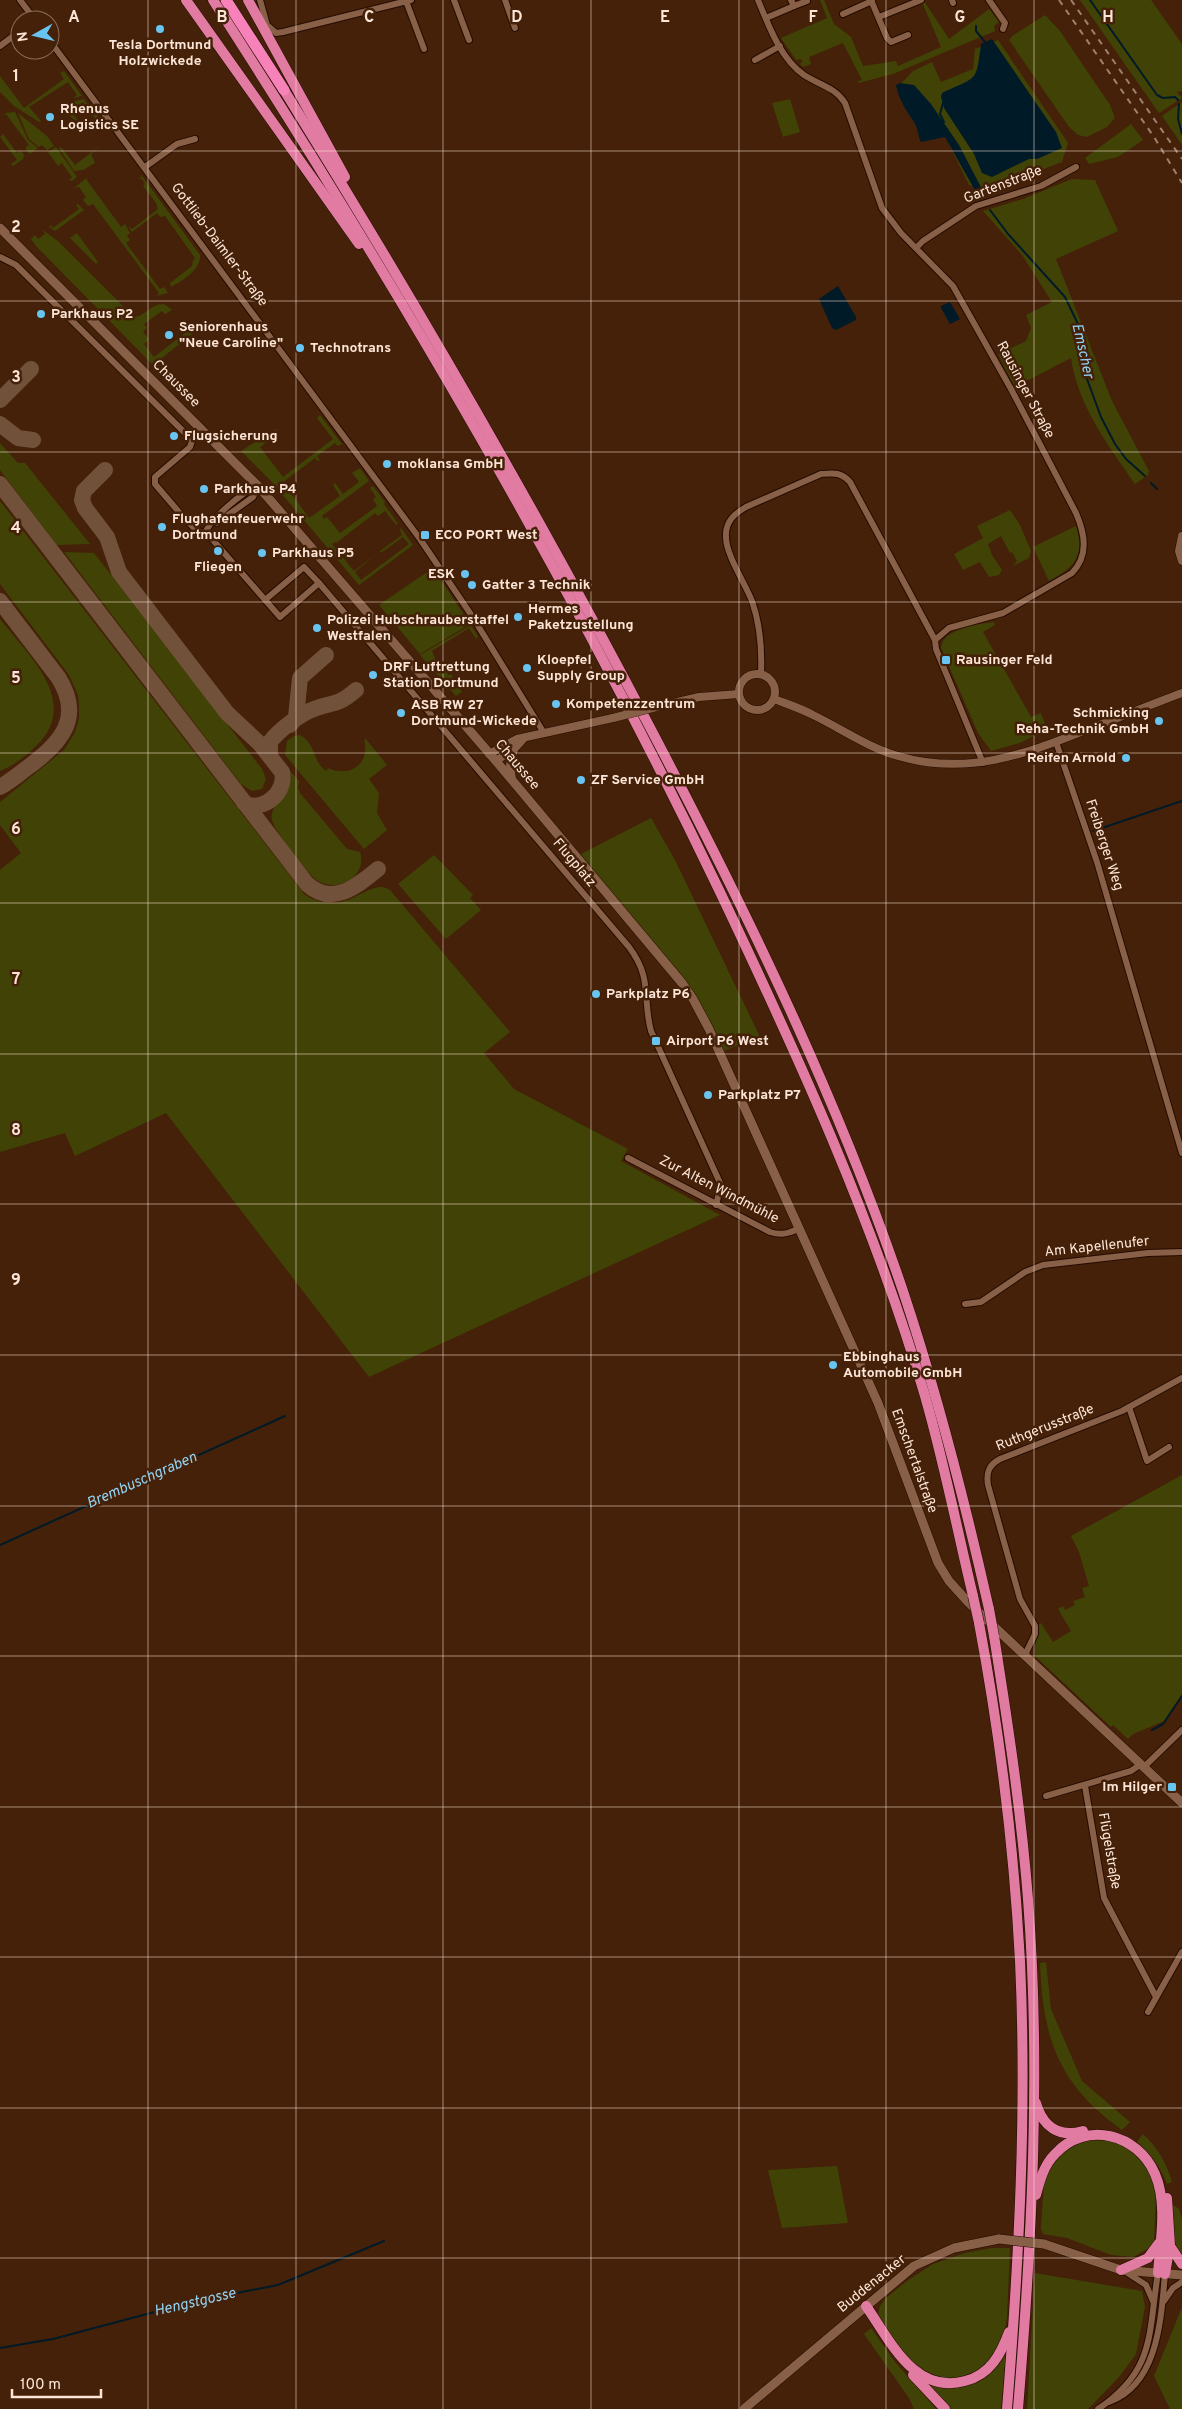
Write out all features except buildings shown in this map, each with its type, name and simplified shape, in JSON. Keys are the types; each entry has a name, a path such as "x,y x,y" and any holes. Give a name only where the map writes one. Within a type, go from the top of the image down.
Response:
{"highway":[{"path":"186,0 338,216 386,278"},
{"path":"212,0 386,278 491,456 578,613 683,816 774,1004 838,1152 897,1311 926,1399 979,1623 1001,1753 1015,1882 1020,1963 1022,2142 1014,2319 1007,2409"},
{"path":"226,0 359,210 444,352 587,608 717,859 805,1046 845,1139 904,1296 949,1442 989,1609 1014,1756 1025,1859 1031,1953 1034,2097 1029,2282 1018,2409"},
{"path":"248,0 340,168 359,210"},
{"path":"1034,2097 1042,2117 1049,2127 1057,2132 1074,2134 1100,2129 1114,2130 1126,2136 1147,2153 1159,2169 1165,2186 1165,2244 1162,2273"},
{"path":"1032,2213 1046,2166 1060,2148 1084,2136 1096,2134 1112,2136 1137,2149 1154,2172 1161,2198 1165,2244 1182,2264"},
{"path":"1121,2270 1148,2259 1165,2244"},
{"path":"863,2308 909,2365 927,2379 949,2384 971,2380 987,2370 1002,2351 1014,2319"},
{"path":"863,2308 903,2364 945,2409"}],"main road":[{"name":"Chaussee","path":"0,228 258,486 493,758 682,984 702,1013 721,1055"},
{"name":"Emschertalstraße","path":"721,1055 878,1403 938,1563 956,1590 1143,1765 1182,1804"},
{"name":"Buddenacker","path":"744,2409 908,2271 935,2255 966,2244 999,2239 1044,2244 1121,2270 1182,2275"}],"street":[{"path":"260,0 267,26 276,33 408,1 424,49"},
{"path":"454,0 469,40"},
{"path":"505,0 515,28"},
{"name":"Rausinger Straße","path":"758,0 780,46 790,62 804,75 840,96 845,103 882,208 889,220 948,280 965,307 1076,513 1084,540 1083,556 1079,565 1066,576 1003,613 949,628 935,640"},
{"path":"878,17 921,0"},
{"path":"989,0 1005,22 1003,29"},
{"path":"766,18 793,3 807,1"},
{"path":"843,14 872,1 887,38 891,42 908,35"},
{"path":"755,60 780,46"},
{"name":"Gottlieb-Daimler-Straße","path":"60,53 420,539 472,616 544,733"},
{"path":"145,167 177,144 195,139"},
{"name":"Gartenstraße","path":"916,248 968,210 1041,186 1076,167"},
{"path":"0,257 16,265 190,438 192,441 190,447 155,477 154,484 194,528 205,534 280,617 319,583"},
{"path":"761,674 760,636 756,614 726,544 727,525 735,513 746,507 821,474 833,472 844,475 850,482 935,640 936,650 983,763"},
{"path":"205,534 208,525 247,490 258,486"},
{"path":"1182,536 1179,551 1182,561"},
{"name":"Flugplatz","path":"265,600 304,567 639,960 646,982 651,1031 721,1185 716,1205"},
{"path":"761,674 771,680 774,685 774,699 766,708 755,710 744,705 740,688 745,678 761,674"},
{"path":"774,699 812,714 853,738 898,756 948,764 983,763 1015,757 1182,692"},
{"path":"493,758 509,742 524,738 699,697 740,694"},
{"path":"493,758 515,748 524,738"},
{"name":"Freiberger Weg","path":"1056,742 1087,830 1182,1153"},
{"path":"512,781 510,765 515,748"},
{"name":"Zur Alten Windmühle","path":"628,1158 776,1235 789,1233 800,1228"},
{"name":"Am Kapellenufer","path":"965,1304 981,1302 1025,1272 1043,1265 1148,1253 1182,1252"},
{"name":"Ruthgerusstraße","path":"1025,1655 1036,1634 1035,1626 1017,1589 988,1485 988,1470 992,1464 1000,1459 1129,1407 1182,1378"},
{"path":"1129,1407 1147,1461 1169,1448"},
{"path":"1046,1796 1131,1771 1143,1765 1182,1730"},
{"name":"Flügelstraße","path":"1085,1786 1104,1898 1156,1997"},
{"path":"1148,2012 1182,1952"},
{"path":"1121,2270 1146,2285 1154,2308"},
{"path":"1105,2404 1117,2400 1125,2393 1146,2368 1157,2338 1164,2300 1162,2273"},
{"path":"1098,2409 1123,2388 1140,2364 1150,2338 1154,2308 1162,2273"},
{"path":"1164,2300 1173,2288 1182,2282"}],"shaded area":[{"path":"820,0 824,0 834,24 851,37 863,66 896,61 898,66 941,47 922,2 924,1 949,39 989,9 999,22 994,26 995,31 893,74 858,83 858,81 862,80 843,43 809,57 811,64 803,67 800,64 803,61 800,59 796,60 781,38 827,18"},
{"path":"1080,0 1151,0 1182,44 1182,91 1177,92 1182,98 1159,113"},
{"path":"1045,15 1060,31 1110,105 1115,118 1107,127 1087,137 1078,135 1069,127 1009,40 1012,36"},
{"path":"998,40 1068,143 1062,162 991,189 969,185 930,105 896,89 913,71 932,62 941,82 973,69 975,49"},
{"path":"64,71 82,96 73,98 77,95 68,82 29,107 41,121 39,122 14,106 0,92 0,76 24,108 64,79 60,73"},
{"path":"84,99 100,119 97,121 83,102 71,111 81,125 66,113 75,101"},
{"path":"790,99 800,132 783,137 772,103"},
{"path":"1182,102 1182,145 1162,116"},
{"path":"15,112 28,140 38,148 30,154 25,148 29,145 6,114 2,116 6,113"},
{"path":"18,113 47,136 54,146 47,150 42,145 39,147 29,139"},
{"path":"1131,124 1143,140 1118,157 1089,164 1085,158"},
{"path":"3,134 17,153 21,151 24,155 23,159 13,166 11,164 17,160 0,137"},
{"path":"101,145 91,154 95,163 83,170 74,171 59,148 61,147 75,165"},
{"path":"56,147 77,177 72,181 69,180 72,177 62,163 58,166 48,152"},
{"path":"89,176 86,179 121,227 125,224 130,233 127,236 130,240 126,243 160,289 164,287 168,293 156,296 159,293 93,204 88,206 83,200 86,197 79,187 74,188"},
{"path":"142,176 200,255 198,265 194,270 186,278 171,287 170,283 192,266 195,258 165,216 160,217 157,213 132,232 128,226 132,229 158,209 156,203 143,186 145,184 142,179 139,179"},
{"path":"1072,179 1095,180 1118,231 1056,259 1112,401 1149,471 1148,475 1135,484 1105,440 1087,409 1080,392 1071,358 1015,387 998,354 1026,341 1031,328 1026,315 1052,302 1022,255 983,211 1023,199"},
{"path":"78,204 84,210 55,231 49,227 50,225 53,228 79,209 76,205"},
{"path":"43,230 59,242 134,317 164,304 172,310 165,314 162,311 144,324 147,328 143,331 149,340 144,344 154,357 189,330 192,334 153,365 36,246 31,239 35,235 38,239 45,234"},
{"path":"77,233 98,262 96,264 70,238"},
{"path":"320,415 342,444 338,446 335,443 317,456 320,460 318,461 315,458 283,482 309,518 340,496 333,485 335,483 343,494 359,482 352,473 360,468 369,481 322,516 324,519 327,517 340,533 377,506 373,499 376,497 370,488 373,486 385,502 384,504 398,524 396,525 385,511 378,516 375,513 336,543 332,544 354,571 376,554 355,572 361,580 409,544 403,537 381,553 380,551 402,535 401,528 413,545 359,585 270,480 241,451 276,429 279,433 260,447 283,477 333,439 317,418"},
{"path":"0,443 18,463 25,463 90,544 57,545 0,470"},
{"path":"0,501 304,894 319,901 332,903 344,901 374,888 382,887 390,890 510,1032 484,1053 514,1089 628,1149 621,1161 720,1215 369,1377 166,1113 75,1156 65,1133 0,1152 0,870 21,853 0,825 0,802 64,750 75,732 79,718 79,707 78,695 69,675 0,584"},
{"path":"1010,510 1020,525 1031,551 1029,558 1013,566 1017,561 1012,552 1010,553 1001,536 988,544 992,555 1002,570 999,575 989,577 980,562 963,570 954,554 983,538 977,526"},
{"path":"1076,526 1079,545 1076,560 1065,571 1049,581 1033,547"},
{"path":"64,552 94,553 262,769 266,779 262,789 252,791 241,784"},
{"path":"433,568 470,624 420,654 379,605"},
{"path":"0,619 24,648 45,679 52,695 54,711 50,728 38,744 20,760 0,771"},
{"path":"994,622 995,625 983,632 1031,717 1041,713 1047,729 1020,743 991,751 978,733 941,648 947,636 954,632 970,626"},
{"path":"471,625 478,637 476,639 469,628 432,651 439,669 446,665 449,671 447,672 448,675 451,674 462,692 456,696 420,655"},
{"path":"300,735 309,743 318,763 326,771 328,768 340,771 351,770 360,764 365,753 365,738 387,765 369,779 379,793 377,813 387,830 364,849 285,755 287,741 294,736"},
{"path":"290,771 299,781 298,788 300,793 347,849 360,852 360,868 356,875 349,880 334,885 318,881 301,863 275,828 272,817 273,811 288,786"},
{"path":"651,818 675,860 760,1037 723,1051 702,1006 684,979 579,855"},
{"path":"434,855 473,895 470,898 481,910 446,939 398,884"},
{"path":"1182,1475 1182,1694 1164,1721 1133,1734 1128,1739 1113,1725 1111,1727 1036,1657 1038,1625 1041,1623 1053,1642 1071,1631 1058,1609 1063,1606 1065,1610 1075,1605 1073,1601 1085,1597 1082,1588 1089,1586 1079,1552 1071,1536"},
{"path":"1046,1962 1051,2009 1082,2081 1130,2122 1122,2130 1100,2113 1083,2095 1069,2077 1058,2058 1050,2037 1045,2015 1040,1963"},
{"path":"1143,2134 1161,2156 1172,2182 1167,2184 1155,2161 1137,2142"},
{"path":"1104,2137 1134,2149 1153,2177 1156,2195 1154,2242 1151,2247 1133,2257 1111,2255 1067,2238 1043,2234 1041,2229 1044,2180 1051,2163 1076,2142"},
{"path":"837,2166 848,2223 782,2228 768,2170"},
{"path":"1172,2204 1179,2209 1182,2219 1182,2259 1174,2245"},
{"path":"992,2248 1010,2248 1007,2317 1004,2336 996,2355 974,2376 947,2381 917,2369 885,2330 878,2315 880,2306 886,2298 907,2281 933,2264 965,2253"},
{"path":"1035,2273 1142,2291 1145,2307 1136,2354 1120,2376 1088,2409 1027,2409"},
{"path":"1182,2307 1182,2409 1170,2409 1154,2376"},
{"path":"871,2328 895,2362 936,2409 914,2409 909,2398 864,2334"},
{"path":"1006,2349 1001,2409 949,2409 923,2379 961,2386"}],"water":[{"path":"992,39 1056,132 1062,148 1037,159 1029,159 992,177 982,173 974,154 944,108 941,97 942,93 963,84 973,77 978,66 981,44"},
{"path":"900,83 914,85 931,104 959,145 983,191 977,194 945,137 921,142 915,124 899,95 896,85"},
{"path":"838,286 856,320 836,330 832,328 819,299"},
{"path":"950,302 960,319 950,324 941,306"}],"waterway":[{"path":"1090,0 1157,95 1163,98 1175,97 1178,100"},
{"name":"Emscher","path":"976,26 976,31 985,42"},
{"name":"Emscher","path":"943,103 940,114 944,122"},
{"path":"1179,104 1178,119 1182,134"},
{"name":"Emscher","path":"990,210 1008,234 1065,297 1077,322 1087,379 1101,417 1115,444 1126,459 1145,476"},
{"name":"Emscher","path":"1151,483 1157,489"},
{"path":"1093,831 1182,801"},
{"name":"Brembuschgraben","path":"0,1545 285,1416"},
{"path":"1152,1730 1163,1724 1182,1696"},
{"name":"Hengstgosse","path":"0,2348 53,2339 196,2301 278,2285 384,2241"}],"taxiway":[{"path":"0,400 31,369"},
{"path":"0,424 18,438 33,440"},
{"path":"105,470 84,491 82,500 85,508 107,537 119,572 227,713 260,744 282,772 281,787 272,799 259,805 244,803"},
{"path":"0,484 307,884 316,891 335,894 362,882 378,869"},
{"path":"0,601 58,677 69,704 69,716 66,727 52,747 0,787"},
{"path":"290,725 296,717 300,678 326,655"},
{"path":"270,756 270,742 290,723 308,711 339,701 356,690"}],"railway":[{"path":"1059,0 1154,137 1182,183"},
{"path":"1071,0 1182,159"}],"place":[{"name":"Tesla Dortmund Holzwickede","path":"160,29"},
{"name":"Rhenus Logistics SE","path":"50,117"},
{"name":"Parkhaus P2","path":"41,314"},
{"name":"Seniorenhaus \"Neue Caroline\"","path":"169,335"},
{"name":"Technotrans","path":"300,348"},
{"name":"Flugsicherung","path":"174,436"},
{"name":"moklansa GmbH","path":"387,464"},
{"name":"Parkhaus P4","path":"204,489"},
{"name":"Flughafenfeuerwehr Dortmund","path":"162,527"},
{"name":"ECO PORT West","path":"425,535"},
{"name":"Fliegen","path":"218,551"},
{"name":"Parkhaus P5","path":"262,553"},
{"name":"ESK","path":"465,574"},
{"name":"Gatter 3 Technik","path":"472,585"},
{"name":"Hermes Paketzustellung","path":"518,617"},
{"name":"Polizei Hubschrauberstaffel Westfalen","path":"317,628"},
{"name":"Rausinger Feld","path":"946,660"},
{"name":"Kloepfel Supply Group","path":"527,668"},
{"name":"DRF Luftrettung Station Dortmund","path":"373,675"},
{"name":"Kompetenzzentrum","path":"556,704"},
{"name":"ASB RW 27 Dortmund-Wickede","path":"401,713"},
{"name":"Schmicking Reha-Technik GmbH","path":"1159,721"},
{"name":"Reifen Arnold","path":"1126,758"},
{"name":"ZF Service GmbH","path":"581,780"},
{"name":"Parkplatz P6","path":"596,994"},
{"name":"Airport P6 West","path":"656,1041"},
{"name":"Parkplatz P7","path":"708,1095"},
{"name":"Ebbinghaus Automobile GmbH","path":"833,1365"},
{"name":"Im Hilger","path":"1172,1787"}]}
